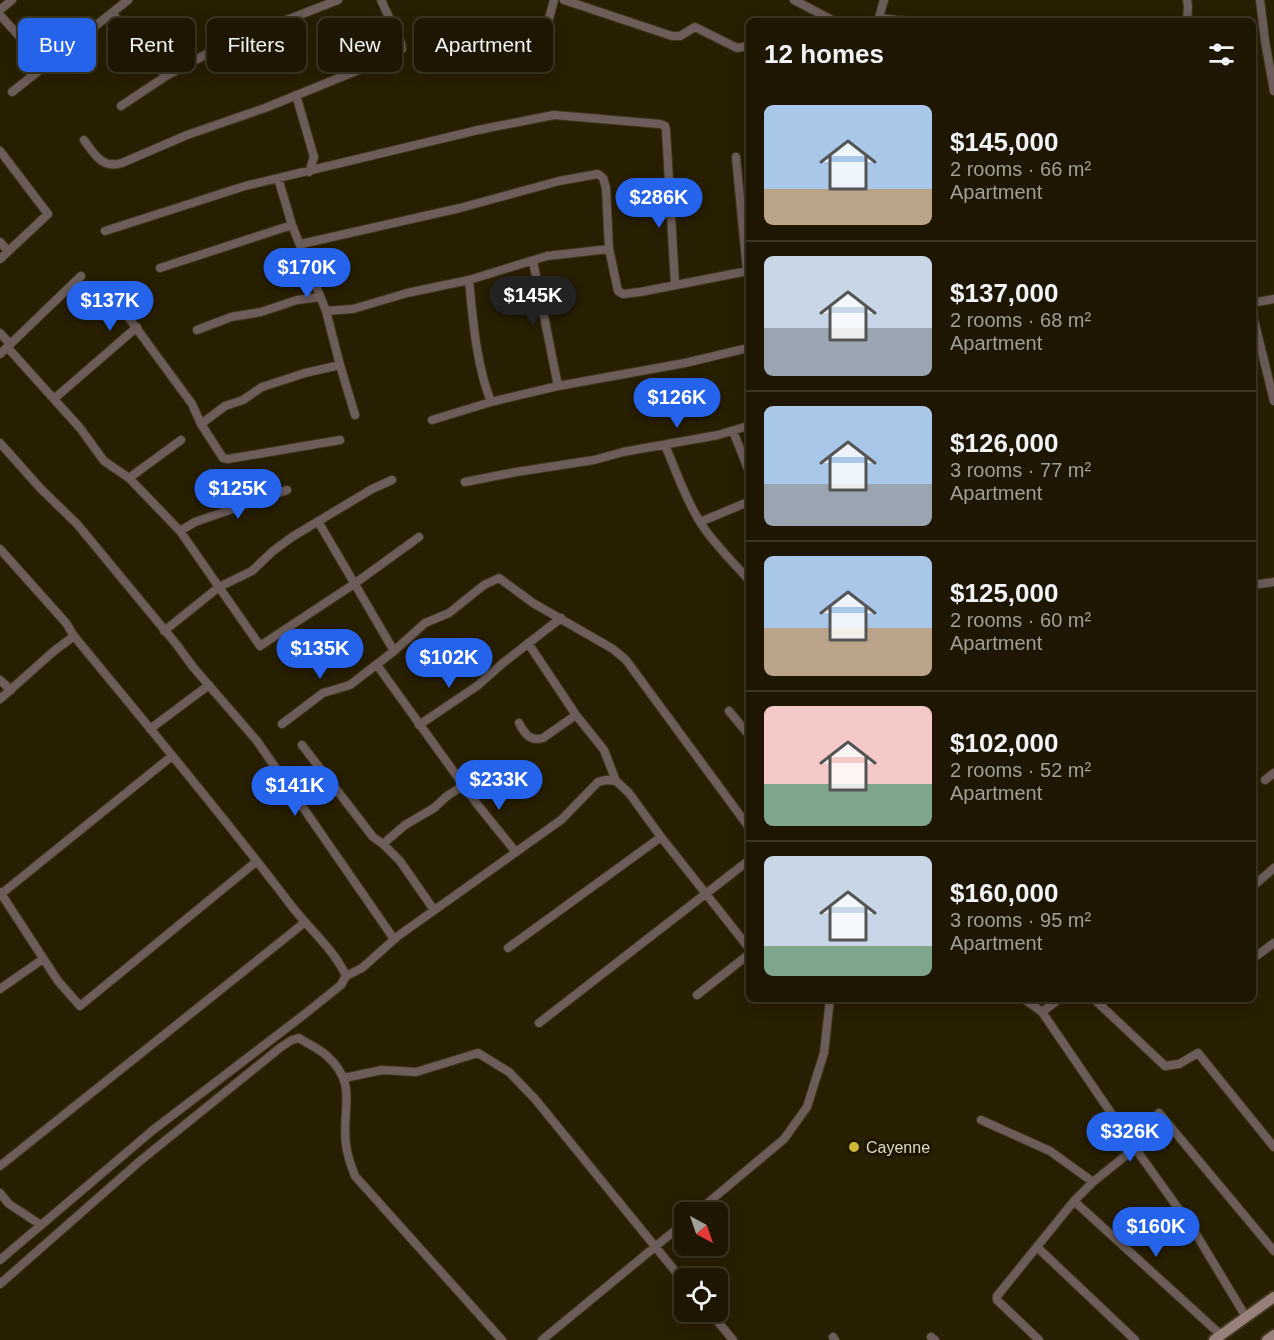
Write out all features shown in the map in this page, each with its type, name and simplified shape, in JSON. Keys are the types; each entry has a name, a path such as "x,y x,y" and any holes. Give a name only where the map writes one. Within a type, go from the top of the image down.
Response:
{"street":[{"path":"0,10 12,0"},
{"path":"96,26 128,0"},
{"path":"121,106 166,76 245,35 338,0"},
{"path":"84,140 100,161 114,166 187,135 265,108 398,54 402,49 401,43 381,0"},
{"path":"549,18 554,0"},
{"path":"564,0 672,36 680,36 695,27 737,48 746,46"},
{"path":"794,0 828,18"},
{"path":"880,18 884,0"},
{"path":"1187,0 1187,18"},
{"path":"1260,0 1271,58 1274,91"},
{"path":"112,13 166,76"},
{"path":"0,15 18,35"},
{"path":"12,92 38,72"},
{"path":"296,95 314,157 309,171"},
{"path":"105,231 245,186 466,133 554,115 660,124 665,126 666,130 675,284"},
{"path":"0,151 48,214 0,259"},
{"path":"736,157 746,252"},
{"path":"301,244 470,206 559,181 598,174 603,178 606,188 609,249 616,285 622,294 746,271"},
{"path":"278,178 292,225 326,310 355,415"},
{"path":"160,268 292,225"},
{"path":"0,243 8,251"},
{"path":"326,310 353,309 565,253 609,249"},
{"path":"533,261 558,386"},
{"path":"0,354 81,276"},
{"path":"469,280 472,324 491,402"},
{"path":"112,295 192,404 219,454 228,459 340,440"},
{"path":"197,330 231,317 261,312 297,300 320,297"},
{"path":"1256,302 1274,299"},
{"path":"54,398 137,327"},
{"path":"1256,328 1274,401"},
{"path":"0,333 80,428 104,461 129,478 180,531 260,646 354,584 419,537"},
{"path":"432,420 491,402 558,386 685,363 746,348"},
{"path":"201,424 225,406 243,400 262,387 305,373 340,365"},
{"path":"465,482 594,460 746,427"},
{"path":"733,431 746,464"},
{"path":"129,478 182,441"},
{"path":"0,444 41,489 78,524 257,741 394,939"},
{"path":"665,445 700,522 746,577"},
{"path":"164,631 219,587 252,571 283,543 353,500 392,480"},
{"path":"180,531 195,522 287,490"},
{"path":"700,522 746,503"},
{"path":"318,523 394,651"},
{"path":"0,549 45,597 304,923 335,957 346,976"},
{"path":"282,724 323,693 350,685 394,651 425,623 448,613 484,585 499,578 513,590 613,649 626,660 746,823"},
{"path":"1256,584 1274,582"},
{"path":"419,724 477,686 561,618"},
{"path":"0,699 54,651 75,636"},
{"path":"528,643 576,715 604,750 616,781 628,793 746,944"},
{"path":"377,665 515,851"},
{"path":"0,680 11,690"},
{"path":"150,729 209,685"},
{"path":"729,711 746,732"},
{"path":"519,723 523,731 537,740 576,715"},
{"path":"302,745 373,837 400,861 434,910"},
{"path":"172,756 1,893 58,981 80,1006 257,861"},
{"path":"1265,780 1274,773"},
{"path":"0,1260 153,1130 341,985 346,976 362,968 394,939 561,820 598,782 616,781"},
{"path":"383,844 405,825 434,808 464,785"},
{"path":"508,948 661,837"},
{"path":"539,1023 746,863"},
{"path":"1256,884 1274,868"},
{"path":"0,1166 304,923"},
{"path":"1256,956 1274,943"},
{"path":"698,995 746,957"},
{"path":"0,989 43,958"},
{"path":"709,1202 784,1139 807,1107 824,1053 830,1002"},
{"path":"1028,1002 1042,1012 1193,1229 1246,1317"},
{"path":"1042,1012 1055,1002"},
{"path":"1097,1002 1165,1066 1179,1064 1198,1053 1274,1147"},
{"path":"0,1284 140,1161 292,1040 300,1038 328,1056 344,1078 348,1101 345,1124 346,1145 355,1176 502,1340"},
{"path":"344,1078 382,1070 416,1072 478,1053 509,1072 535,1099 674,1270"},
{"path":"1159,1113 1274,1251"},
{"path":"981,1120 1050,1151 1093,1182"},
{"path":"1039,1340 997,1300 998,1296 1074,1200 1135,1148"},
{"path":"0,1193 9,1204 41,1225"},
{"path":"1074,1200 1217,1337 1274,1297"},
{"path":"542,1340 674,1231"},
{"path":"1038,1247 1135,1340"},
{"path":"718,1322 733,1340"},
{"path":"1267,1340 1274,1335"}],"place":[{"name":"Cayenne","path":"854,1147"}]}
